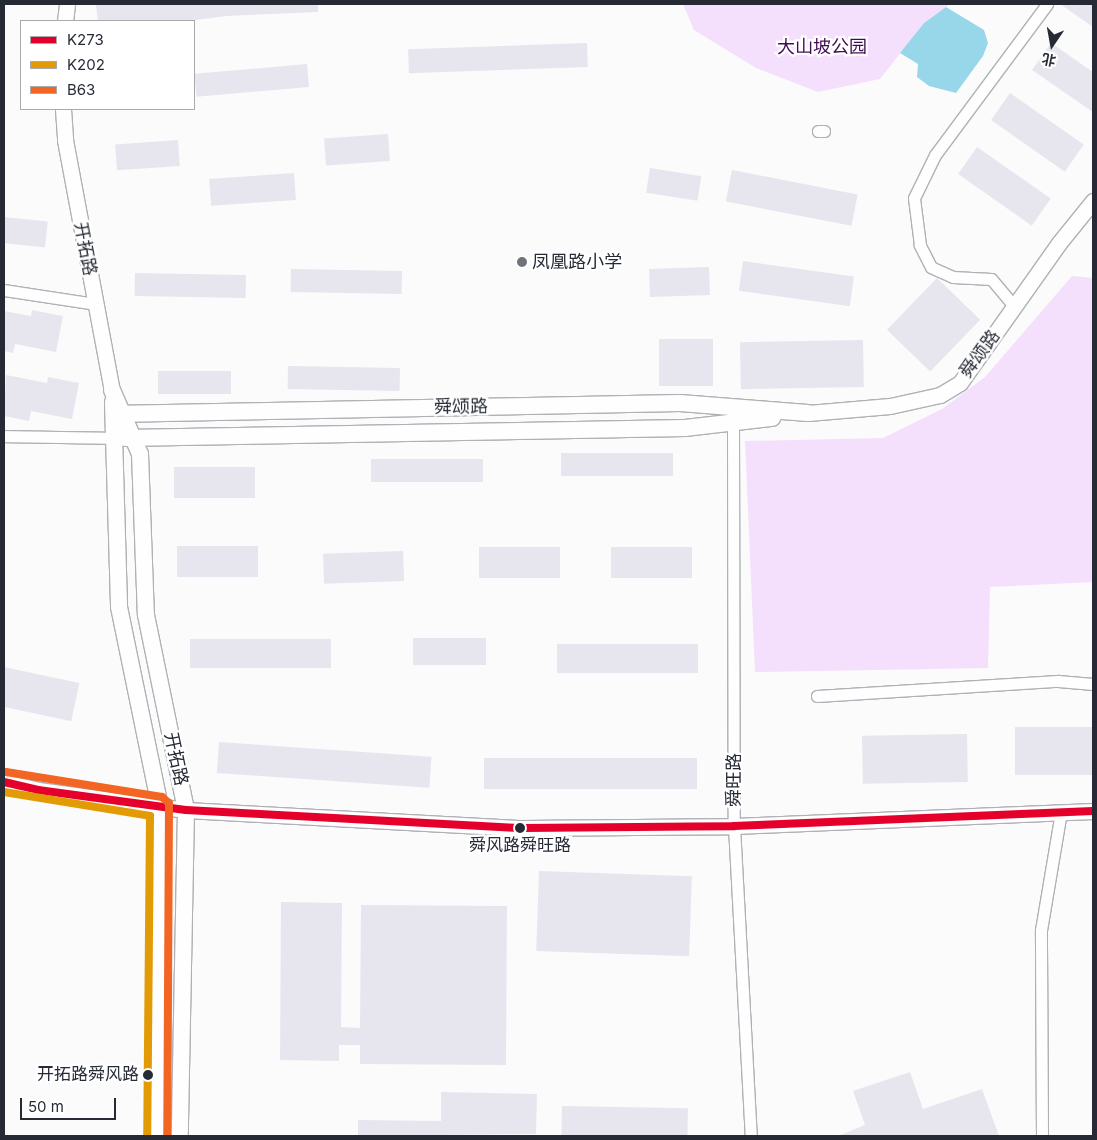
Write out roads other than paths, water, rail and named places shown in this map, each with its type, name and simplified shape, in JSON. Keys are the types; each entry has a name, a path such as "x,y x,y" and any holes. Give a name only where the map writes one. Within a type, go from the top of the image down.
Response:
{"main road":[{"name":"开拓路","path":"112,390 118,414 133,438 140,454 146,615 186,810 180,1136"},
{"name":"舜颂路","path":"118,414 680,403 808,413"},
{"name":"舜颂路","path":"116,438 685,428 808,413"},
{"name":"开拓路","path":"118,414 116,438 119,607 160,807 157,1136"}],"street":[{"path":"65,20 67,4"},
{"path":"1014,306 991,280 953,277 931,267 920,245 914,198 935,155 1012,55 1046,4"},
{"name":"开拓路","path":"63,110 65,140 112,390"},
{"name":"舜颂路","path":"808,413 890,406 940,395 960,383 1014,306 1093,200"},
{"path":"4,290 96,304"},
{"name":"舜旺路","path":"733,422 734,826 751,1136"},
{"path":"4,436 116,438"},
{"path":"817,696 1058,681 1093,684"},
{"path":"4,782 38,790 186,810 523,828 734,826 1093,811"},
{"path":"1042,1136 1041,930 1062,812"}],"water":[{"path":"946,7 984,30 988,43 983,56 956,93 929,86 917,77 918,64 900,53 924,23"}],"place":[{"name":"凤凰路小学","path":"522,262"},
{"name":"舜风路舜旺路","path":"520,828"},
{"name":"开拓路舜风路","path":"148,1075"}],"park label":[{"name":"大山坡公园","path":"822,47"}]}
